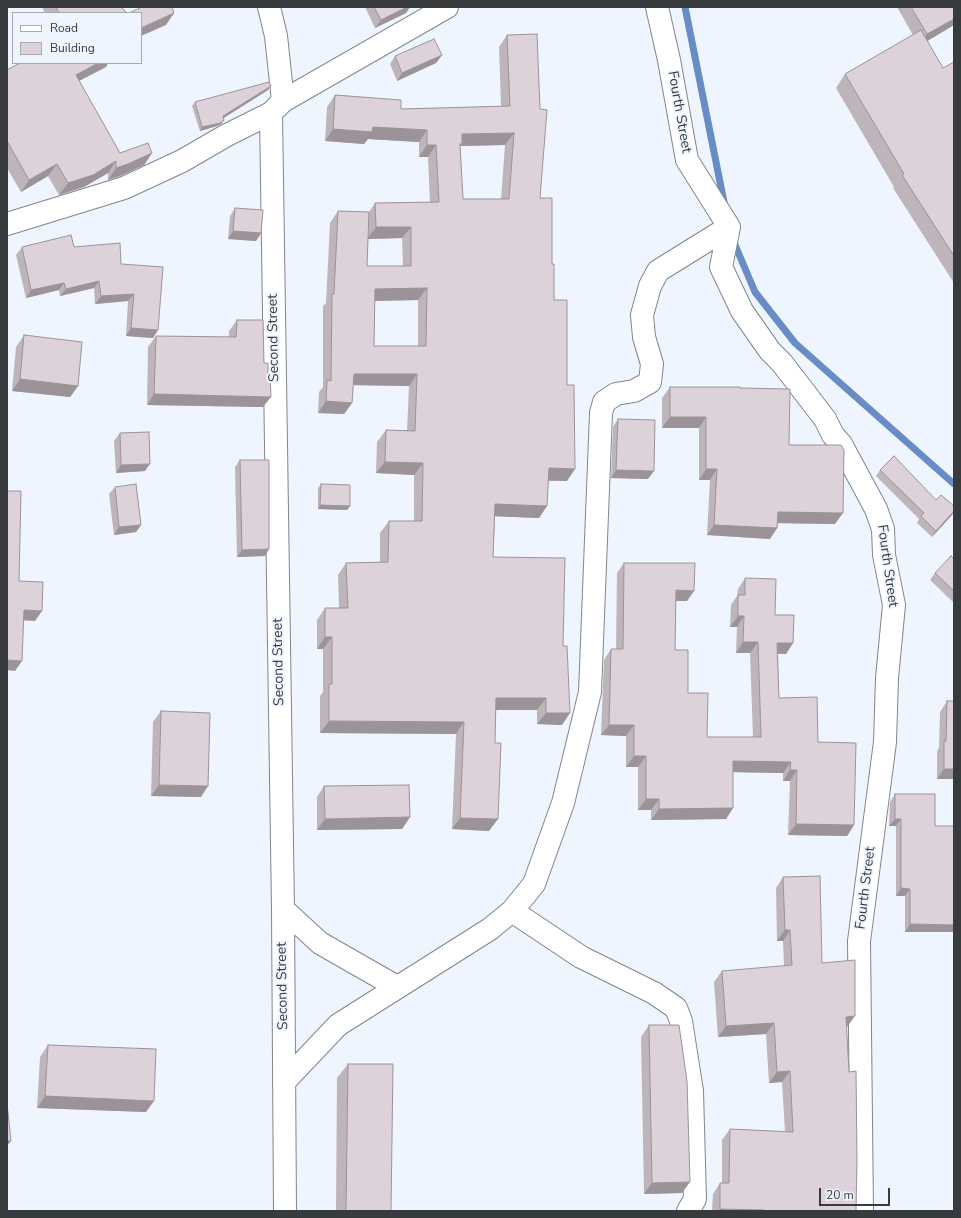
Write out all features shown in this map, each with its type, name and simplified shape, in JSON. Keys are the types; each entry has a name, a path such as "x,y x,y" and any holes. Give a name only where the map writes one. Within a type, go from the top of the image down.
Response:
{"street":[{"name":"Second Street","path":"269,7 276,36 277,107 284,1211"},
{"path":"7,224 124,188 182,161 447,7"},
{"name":"Fourth Street","path":"656,7 670,60 687,160 729,227 721,267 742,311 770,351 782,362 825,419 833,435 841,444 876,508 883,529 884,555 894,605 887,678 884,742 859,941 862,1211"},
{"path":"284,1082 338,1025 490,929 512,911 534,884 563,803 590,692 602,407 604,402 616,394 634,391 650,382 652,364 644,337 642,315 650,286 658,271 729,227"},
{"path":"283,909 320,943 398,988"},
{"path":"512,911 581,957 654,993 676,1008 681,1021 692,1091 695,1199 688,1211"}],"building":[{"path":"56,7 121,7 126,12 58,12"},
{"path":"142,7 172,7 174,13 142,28 142,12 131,12"},
{"path":"374,7 407,7 381,20"},
{"path":"911,7 954,7 954,19 927,34"},
{"path":"921,30 943,68 954,62 954,256 902,175 904,174 845,74"},
{"path":"537,34 540,109 547,110 540,198 552,198 552,264 554,264 554,300 567,300 567,385 574,385 575,469 549,468 547,506 495,504 493,557 565,558 563,646 567,646 570,713 546,713 546,698 496,698 495,743 501,743 498,819 460,818 464,722 329,721 329,684 332,684 332,637 325,637 325,608 348,608 346,563 388,562 389,521 422,521 423,463 385,462 386,430 415,431 417,374 354,374 352,403 326,401 327,380 331,381 332,294 334,294 338,211 369,212 367,266 411,266 411,227 376,227 375,203 439,202 436,145 427,145 427,130 373,127 372,132 333,129 335,95 401,100 401,109 510,106 507,35","holes":["514,133 509,199 463,199 460,144 462,144 462,134","427,288 426,346 374,346 375,289"]},
{"path":"434,39 442,55 402,73 395,56"},
{"path":"18,64 96,64 76,75 120,153 148,143 152,153 116,168 116,161 93,175 68,183 57,164 29,180 7,141 7,70"},
{"path":"269,82 271,86 223,116 224,120 220,123 202,127 195,102"},
{"path":"235,208 263,210 261,233 233,231"},
{"path":"71,235 74,247 120,243 121,264 163,267 158,330 131,328 134,294 101,296 99,281 66,289 64,283 31,290 22,247"},
{"path":"237,320 263,320 264,363 268,363 271,397 154,394 156,336 236,337"},
{"path":"24,335 82,342 78,386 20,379"},
{"path":"670,387 790,389 789,445 841,445 844,450 843,513 778,512 777,528 714,525 717,469 706,469 706,417 670,417"},
{"path":"618,419 655,420 654,471 616,470"},
{"path":"149,432 150,464 121,465 120,433"},
{"path":"894,456 936,500 941,495 954,506 954,511 936,531 921,516 924,513 880,470"},
{"path":"240,460 269,460 269,549 242,550"},
{"path":"136,484 141,525 119,527 115,487"},
{"path":"321,484 350,485 350,506 320,505"},
{"path":"7,491 21,491 19,581 43,582 42,611 24,610 22,661 7,660"},
{"path":"951,556 954,559 954,591 935,573"},
{"path":"624,563 695,563 694,591 676,590 675,650 688,650 688,693 708,693 707,737 761,737 758,642 743,642 744,616 738,616 738,595 745,595 745,578 776,579 775,615 794,615 793,643 777,643 779,698 817,697 818,742 856,743 854,825 796,824 797,770 790,770 791,762 733,761 733,808 659,809 659,799 646,799 646,756 634,756 634,725 609,725 611,649 623,649"},
{"path":"947,701 954,701 954,769 944,769 944,741 946,741"},
{"path":"161,711 210,713 208,786 159,785"},
{"path":"409,785 410,817 325,819 324,786"},
{"path":"895,794 935,794 935,826 954,826 954,925 910,924 910,889 901,888 901,819 895,819"},
{"path":"820,876 822,963 855,960 855,1016 846,1017 849,1072 856,1071 856,1211 765,1211 720,1209 720,1183 729,1183 730,1129 793,1132 790,1071 777,1072 774,1023 726,1026 722,971 792,965 790,930 785,930 783,877"},
{"path":"649,1025 679,1025 687,1081 690,1182 652,1183"},
{"path":"48,1045 156,1049 154,1101 45,1096"},
{"path":"348,1064 393,1064 391,1211 346,1211"},
{"path":"7,1103 11,1141 7,1141"}],"waterway":[{"path":"685,7 725,207"},
{"path":"733,240 755,292 795,343 954,484"}]}
